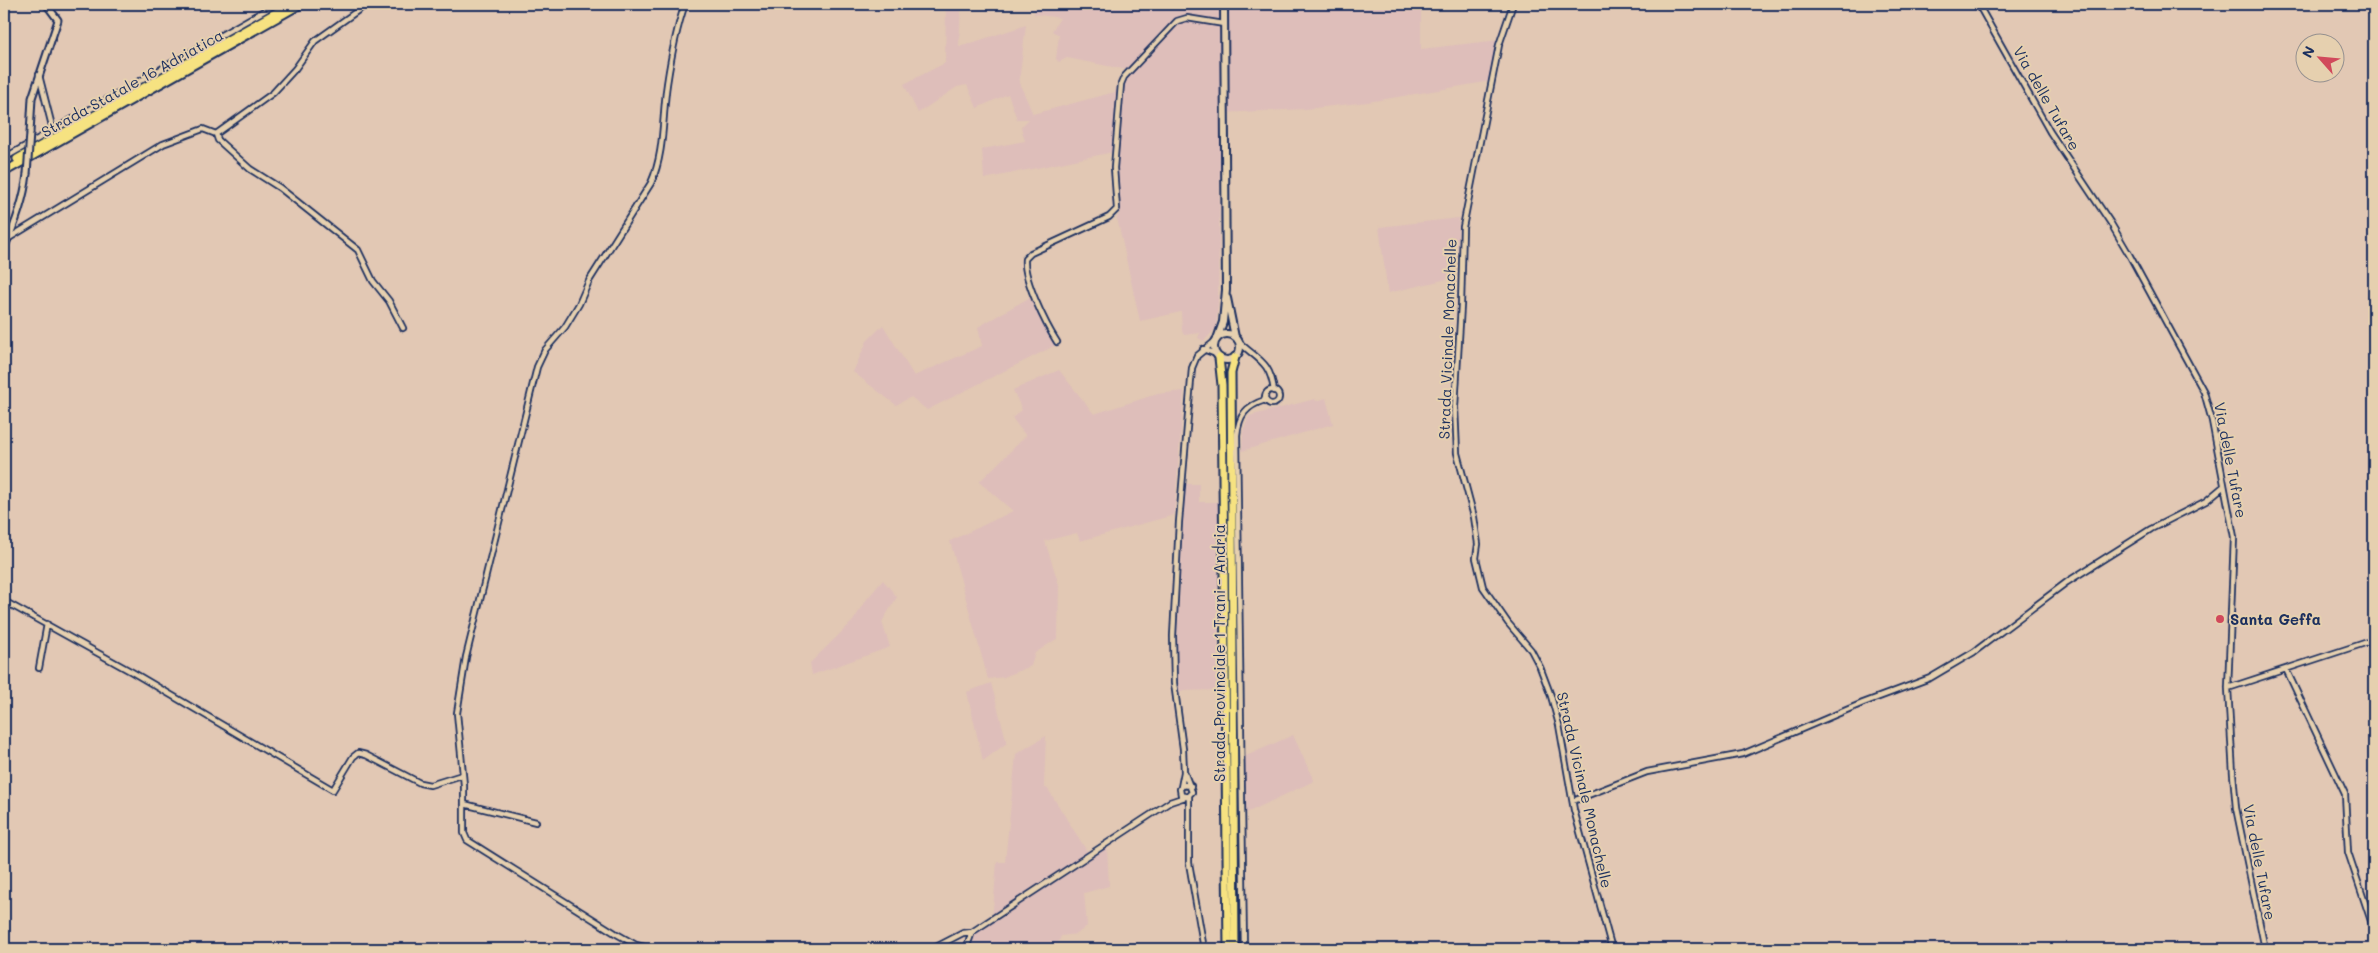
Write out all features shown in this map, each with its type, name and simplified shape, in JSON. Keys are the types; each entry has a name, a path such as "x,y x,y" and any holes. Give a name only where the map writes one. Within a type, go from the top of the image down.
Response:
{"highway":[{"name":"Strada Statale 16 Adriatica","path":"4,166 291,4"},
{"name":"Strada Statale 16 Adriatica","path":"4,172 300,4"},
{"name":"Strada Provinciale 1 Trani - Andria","path":"1217,356 1222,385 1228,949"},
{"name":"Strada Provinciale 1 Trani - Andria","path":"1235,357 1231,373 1235,949"}],"main road":[{"name":"Strada Provinciale 1 Trani - Andria","path":"1217,356 1215,340 1223,322 1226,290 1224,4"},
{"name":"Strada Provinciale 1 Trani - Andria","path":"1226,290 1240,350 1235,357"},
{"path":"1215,340 1228,334 1237,339"},
{"path":"1217,356 1227,360 1235,357"}],"street":[{"path":"4,248 6,236 25,189 32,98 58,20 46,4"},
{"path":"4,158 276,4"},
{"path":"216,134 273,93 295,70 315,41 367,4"},
{"path":"652,949 636,945 615,933 467,840 464,832 458,713 466,657 503,510 530,388 544,350 565,327 575,312 589,281 651,183 658,168 674,40 685,4"},
{"name":"Strada Vicinale Monachelle","path":"1513,4 1499,45 1463,227 1455,407 1457,453 1474,517 1478,544 1476,558 1483,587 1508,623 1531,650 1540,667 1559,725 1572,801 1612,949"},
{"name":"Via delle Tufare","path":"1978,4 2050,132 2130,256 2204,392 2234,536 2228,688 2236,808 2265,949"},
{"path":"1057,342 1044,321 1025,269 1025,259 1031,253 1109,216 1117,209 1114,168 1119,124 1119,92 1124,77 1177,21 1187,18 1224,24"},
{"path":"39,74 53,130"},
{"path":"6,236 163,144 203,129 216,134"},
{"path":"216,134 218,140 250,169 280,188 358,250 373,281 389,300 403,328"},
{"path":"1237,339 1267,366 1270,372 1274,391 1278,396 1277,402 1271,404 1265,400"},
{"path":"1181,789 1184,772 1174,683 1174,636 1179,522 1189,379 1193,361 1215,340"},
{"path":"1204,350 1217,356"},
{"path":"1265,400 1267,392 1274,391"},
{"path":"1244,949 1237,435 1241,417 1245,410 1252,404 1265,400"},
{"path":"1572,801 1647,772 1743,754 1863,703 1930,678 1974,652 2067,582 2151,529 2206,501 2224,486"},
{"path":"4,601 333,790 353,756 358,753 366,755 420,783 430,785 462,776"},
{"path":"40,668 47,624"},
{"path":"2228,688 2374,640"},
{"path":"2286,669 2345,794 2348,852 2374,930"},
{"path":"932,949 963,933 972,932 1170,802 1187,796 1192,792 1184,772"},
{"path":"1170,802 1187,784 1191,786"},
{"path":"1181,789 1187,796 1189,863 1204,949"},
{"path":"464,804 536,822"},
{"path":"966,949 972,932"}],"shaded area":[{"path":"946,4 961,4 959,47 1026,25 1019,82 1033,114 1115,92 1118,80 1128,70 1067,58 1059,62 1056,59 1059,35 1052,31 1060,18 1034,14 1036,4 1403,4 1406,12 1421,10 1421,49 1499,40 1491,81 1368,102 1306,109 1221,113 1218,304 1216,328 1204,341 1198,338 1200,333 1184,335 1181,312 1140,321 1117,218 1120,212 1116,172 1118,151 984,179 982,149 1025,141 1021,127 1029,119 1017,119 1008,94 977,108 967,85 957,87 918,113 904,84 945,63"},
{"path":"1459,218 1456,277 1388,293 1379,227"},
{"path":"1032,296 1041,320 1056,345 927,410 911,397 896,405 853,372 867,341 883,325 914,376 982,346 978,327"},
{"path":"1059,370 1094,414 1157,394 1184,391 1174,515 1080,541 1077,533 1045,541 1059,585 1058,638 1035,653 1031,666 1004,677 988,679 950,541 1013,511 979,482 1026,436 1012,418 1022,410 1013,390"},
{"path":"1326,398 1333,424 1242,451 1243,431 1249,416 1315,399 1316,401"},
{"path":"1185,484 1199,484 1199,502 1218,502 1218,690 1177,691 1176,661"},
{"path":"883,580 897,597 882,622 890,647 812,675 810,663 853,621 867,599"},
{"path":"991,683 1007,743 983,761 967,692"},
{"path":"1293,735 1314,781 1244,814 1244,757"},
{"path":"1046,736 1044,787 1048,789 1090,856 1107,847 1109,886 1084,893 1087,926 1077,934 1061,936 1056,949 969,949 972,937 992,920 997,862 1005,862 1016,754"}],"place":[{"name":"Santa Geffa","path":"2220,619"}]}
